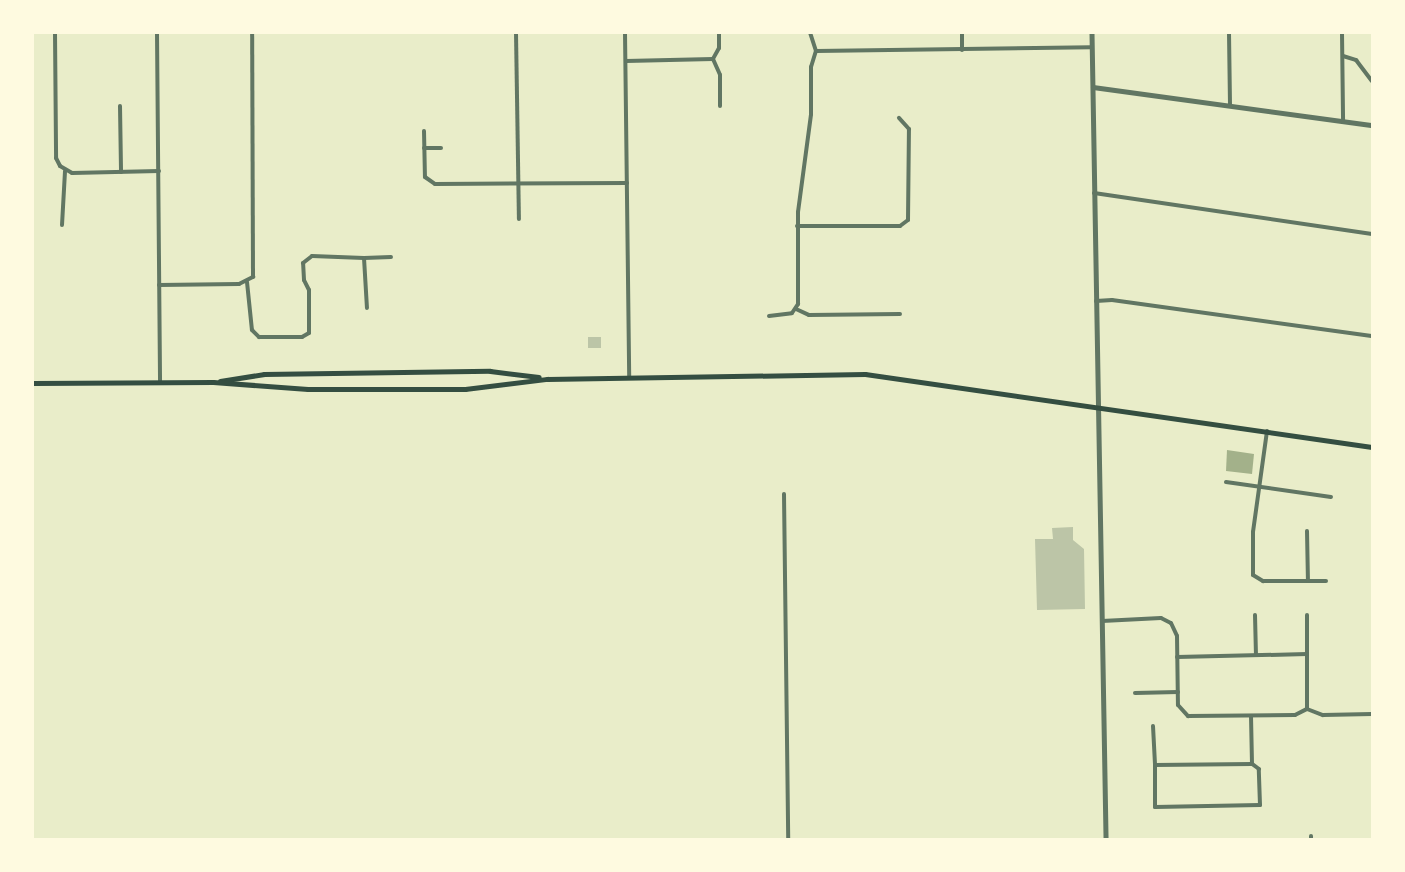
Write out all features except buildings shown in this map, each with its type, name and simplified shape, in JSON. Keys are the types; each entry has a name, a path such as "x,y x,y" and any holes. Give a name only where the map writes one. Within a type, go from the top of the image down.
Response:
{"main road":[{"path":"213,382 264,374 490,371 547,378"},
{"path":"33,383 213,382 308,389 465,389 547,378 865,374 1372,447"}],"street":[{"path":"55,33 56,158 65,171 62,225"},
{"path":"156,33 160,384"},
{"path":"252,33 254,269 247,282 253,335 302,337 311,327 309,290 303,263 314,256 391,257"},
{"path":"516,33 519,219"},
{"path":"625,33 629,376"},
{"path":"713,58 719,48 719,33"},
{"path":"796,309 797,226 811,114 811,67 816,51 810,33"},
{"path":"962,33 962,50"},
{"path":"1092,33 1106,839"},
{"path":"1229,33 1230,106"},
{"path":"1342,33 1343,121"},
{"path":"816,51 1091,47"},
{"path":"1342,56 1356,60 1372,81"},
{"path":"626,62 713,58"},
{"path":"713,58 720,75 720,106"},
{"path":"1093,87 1372,125"},
{"path":"120,106 121,172"},
{"path":"797,226 900,226 908,220 909,129 899,118"},
{"path":"424,131 425,177 431,183 627,183"},
{"path":"424,148 441,148"},
{"path":"65,171 159,171"},
{"path":"1094,193 1372,234"},
{"path":"364,258 367,308"},
{"path":"159,285 247,282"},
{"path":"1095,301 1112,300 1372,336"},
{"path":"796,309 809,315 900,314"},
{"path":"769,316 786,315 796,309"},
{"path":"1267,431 1252,532 1253,575 1263,582 1326,581"},
{"path":"1226,482 1331,497"},
{"path":"784,494 788,839"},
{"path":"1307,531 1308,581"},
{"path":"1255,615 1256,655"},
{"path":"1306,615 1307,709"},
{"path":"1101,621 1165,619 1176,631 1178,705 1188,716 1295,715 1307,709 1323,715 1372,714"},
{"path":"1177,657 1307,654"},
{"path":"1135,693 1178,692"},
{"path":"1251,716 1252,764"},
{"path":"1154,726 1155,807 1260,805 1259,769 1252,764 1155,765"}],"shaded area":[{"path":"1227,450 1254,454 1252,474 1226,471"}]}
